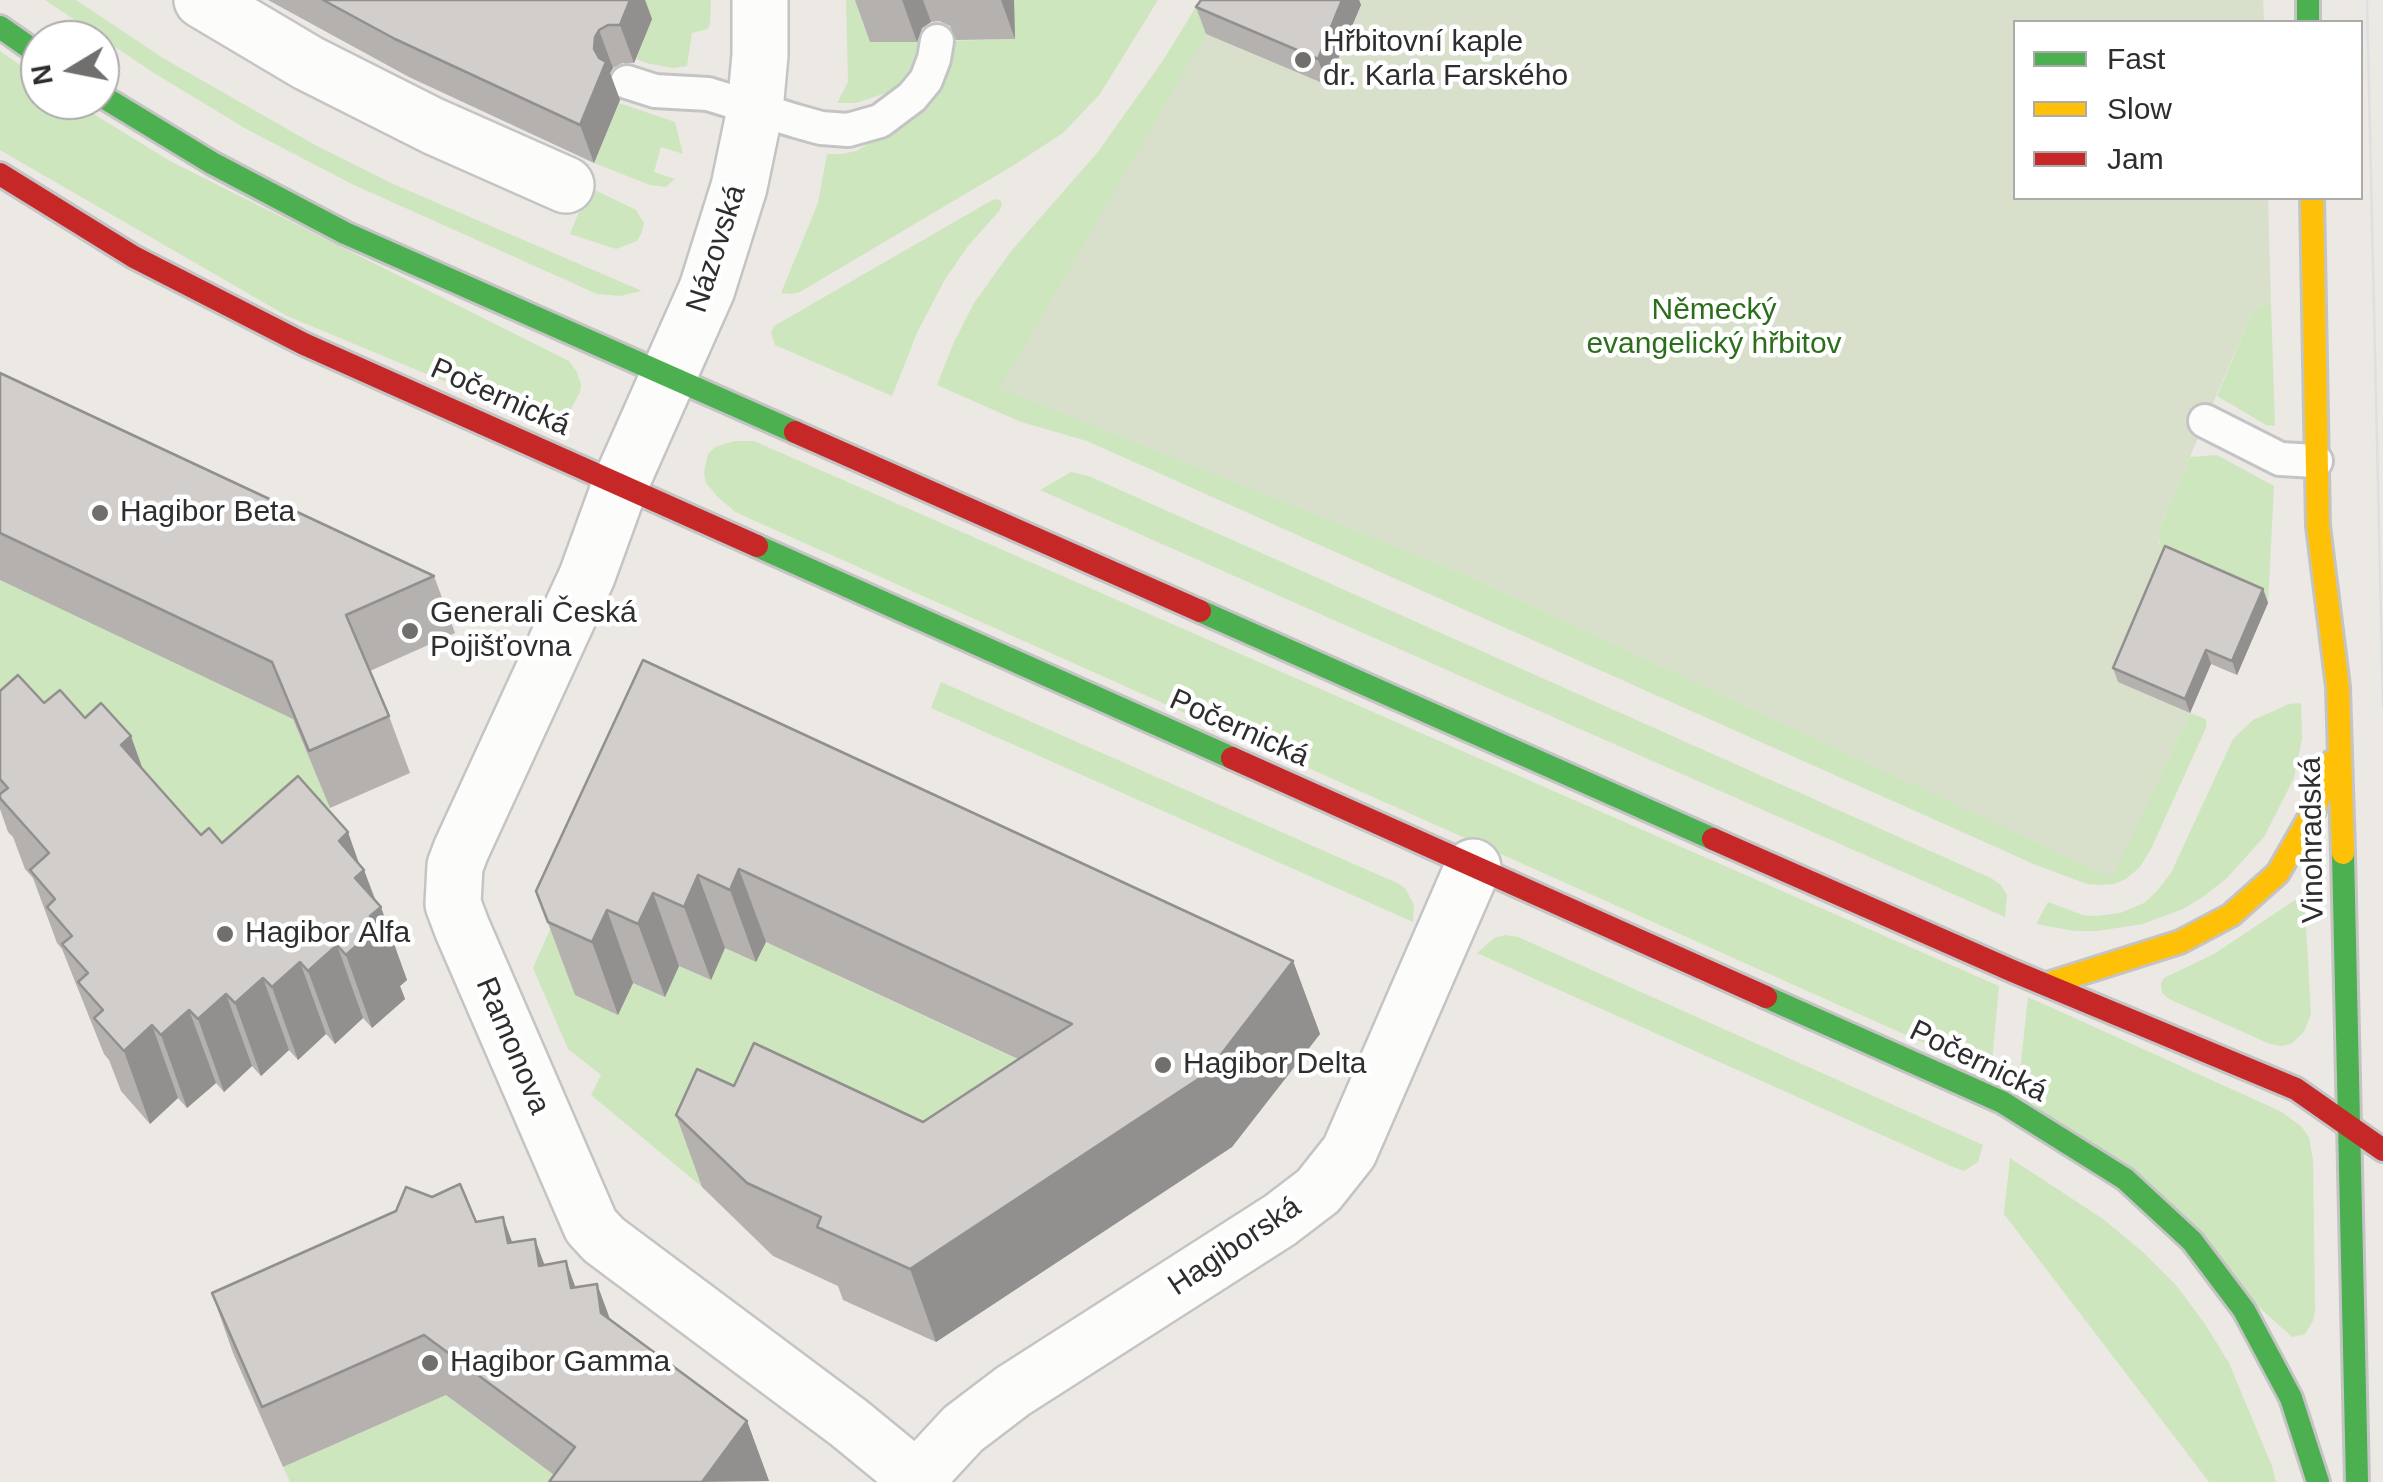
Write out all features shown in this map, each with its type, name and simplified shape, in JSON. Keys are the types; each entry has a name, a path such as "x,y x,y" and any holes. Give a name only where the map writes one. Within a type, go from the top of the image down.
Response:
{"street":[{"path":"202,0 308,64 433,126 566,185"},
{"name":"Názovská","path":"620,485 707,290 739,187 755,110 760,0"},
{"path":"120,107 212,163 345,233 2047,984 2296,1090 2383,1150"},
{"name":"Počernická","path":"0,174 134,258 287,335 2002,1102 2125,1178 2192,1241 2244,1310 2291,1398 2318,1482"},
{"name":"Vinohradská","path":"2312,200 2318,526 2341,739 2357,1482"},
{"name":"Ramonova","path":"620,485 587,576 461,850 452,886 454,904 591,1226 604,1240 849,1423 915,1480"},
{"path":"2047,984 2180,942 2230,916 2278,873 2314,810 2341,739"},
{"name":"Hagiborská","path":"915,1480 963,1429 1013,1391 1280,1220 1318,1191 1348,1152 1473,867"}],"lane":[{"path":"627,82 655,91 708,94 821,128 848,130 880,121 912,97 926,80 937,41"},
{"path":"2205,422 2280,459 2316,462"}],"green space":[{"path":"45,0 76,0 106,20 75,20"},
{"path":"609,0 711,0 710,24 708,29 692,33 687,66 673,68 646,63 636,59 651,19"},
{"path":"846,0 870,0 871,42 923,41 917,66 906,80 889,92 856,103 837,103 848,82"},
{"path":"1014,0 1158,0 1100,94 1063,133 800,292 781,293 818,203 827,154 856,151 901,125 934,98 941,84 946,41 1015,39"},
{"path":"1200,0 1228,0 1001,388 1465,574 2111,877 2190,713 2206,719 2206,728 2140,867 2126,879 2100,885 2036,865 1087,441 1021,422 937,385 974,303 1012,250 1097,153 1164,59"},
{"name":"Německý evangelický hřbitov","path":"1349,0 2263,0 2264,20 2013,20 2013,200 2268,200 2271,303 2264,303 2252,313 2160,526 2159,543 2165,555 2118,681 2190,713 2112,878 1465,574 1000,388 1206,34 1327,85 1361,6"},
{"path":"120,29 317,146 391,183 642,291 620,296 597,294 352,184 248,130 120,50"},
{"path":"0,51 20,65 20,120 103,120 170,161 569,361 577,372 580,392 571,409 550,418 535,419 287,316 0,150"},
{"path":"619,103 675,122 683,154 661,147 654,172 675,179 666,187 650,185 594,163"},
{"path":"589,187 636,210 644,223 637,241 616,249 570,234"},
{"path":"994,199 1000,200 1000,210 944,281 917,333 892,396 775,345 771,333 774,326"},
{"path":"2264,303 2271,303 2275,426 2266,425 2217,396 2252,313"},
{"path":"734,441 754,441 1999,986 1991,1073 735,512 706,483 704,472 708,454 715,447"},
{"path":"2217,455 2274,486 2268,603 2170,560 2161,549 2160,526 2190,457"},
{"path":"1071,472 1091,477 1991,878 2007,895 2005,917 1040,490"},
{"path":"0,580 288,707 330,808 299,822 249,916 0,754"},
{"path":"941,682 1397,883 1405,888 1414,905 1413,922 931,708"},
{"path":"2301,703 2302,739 2294,778 2264,837 2227,878 2183,909 2143,924 2075,931 2036,924 2048,902 2096,916 2120,913 2144,903 2171,873 2233,739 2253,720 2289,704"},
{"path":"578,866 633,983 679,966 710,980 725,948 756,962 766,943 839,960 834,974 1097,1096 949,1195 723,1142 702,1187 591,1095 601,1075 568,1049 533,968"},
{"path":"2295,900 2305,909 2311,1014 2304,1032 2291,1044 2270,1044 2162,993 2164,978 2214,954"},
{"path":"1518,937 1983,1145 1978,1162 1964,1171 1953,1167 1477,953 1494,938"},
{"path":"2028,997 2280,1111 2301,1126 2309,1137 2313,1160 2315,1310 2305,1334 2292,1337 2018,1090"},
{"path":"2010,1158 2103,1219 2176,1285 2229,1363 2276,1482 2209,1482 2004,1214"},
{"path":"446,1395 563,1482 290,1482 283,1467"}],"building":[{"path":"323,0 630,0 620,25 608,25 595,37 594,49 606,62 580,125 395,39"},
{"path":"1201,0 1342,0 1318,59 1196,7"},
{"name":"Hagibor Beta","path":"0,373 434,576 346,615 389,716 309,751 272,662 0,533"},
{"path":"2165,546 2263,589 2232,661 2206,650 2185,699 2113,668"},
{"path":"643,660 1293,961 1206,1074 910,1269 817,1227 821,1217 747,1183 676,1115 697,1069 734,1086 754,1043 923,1122 1072,1024 739,869 730,890 698,875 684,907 653,893 638,924 607,910 592,942 548,922 536,891"},
{"name":"Hagibor Alfa","path":"18,675 44,703 60,690 85,718 101,703 131,736 121,745 201,835 209,828 222,843 298,776 348,832 339,841 364,870 355,878 381,907 370,916 378,926 346,955 337,945 308,971 300,962 272,987 263,978 235,1003 226,994 198,1019 189,1010 161,1035 152,1025 124,1051 94,1018 103,1010 78,982 88,973 62,944 72,936 47,907 55,899 30,870 49,853 0,798 8,788 0,779 0,691"},
{"path":"460,1184 476,1222 503,1217 508,1243 535,1239 539,1266 566,1261 571,1288 597,1284 601,1313 747,1421 702,1482 549,1482 575,1447 424,1335 262,1407 212,1293 396,1211 406,1187 432,1197"}],"tram line":[{"path":"2367,0 2383,708"}],"traffic: fast":[{"path":"2308,0 2308,20"},
{"path":"0,27 20,41"},
{"path":"120,107 212,163 345,233 795,432"},
{"path":"757,546 1232,758"},
{"path":"1200,611 1713,839"},
{"path":"2343,853 2357,1482"},
{"path":"1766,997 2002,1102 2125,1179 2192,1241 2244,1310 2291,1398 2318,1482"}],"traffic: slow":[{"path":"2312,200 2318,526 2338,687 2343,853"},
{"path":"2047,984 2180,942 2231,915 2278,873 2314,810 2333,761"}],"traffic: jam":[{"path":"0,174 134,257 304,344 757,546"},
{"path":"795,432 1200,611"},
{"path":"1232,758 1766,997"},
{"path":"1713,839 2015,972 2296,1089 2383,1150"}],"place":[{"name":"Hřbitovní kaple dr. Karla Farského","path":"1303,60"},
{"name":"Hagibor Beta","path":"100,513"},
{"name":"Generali Česká Pojišťovna","path":"410,631"},
{"name":"Hagibor Alfa","path":"225,934"},
{"name":"Hagibor Delta","path":"1163,1065"},
{"name":"Hagibor Gamma","path":"430,1363"}]}
